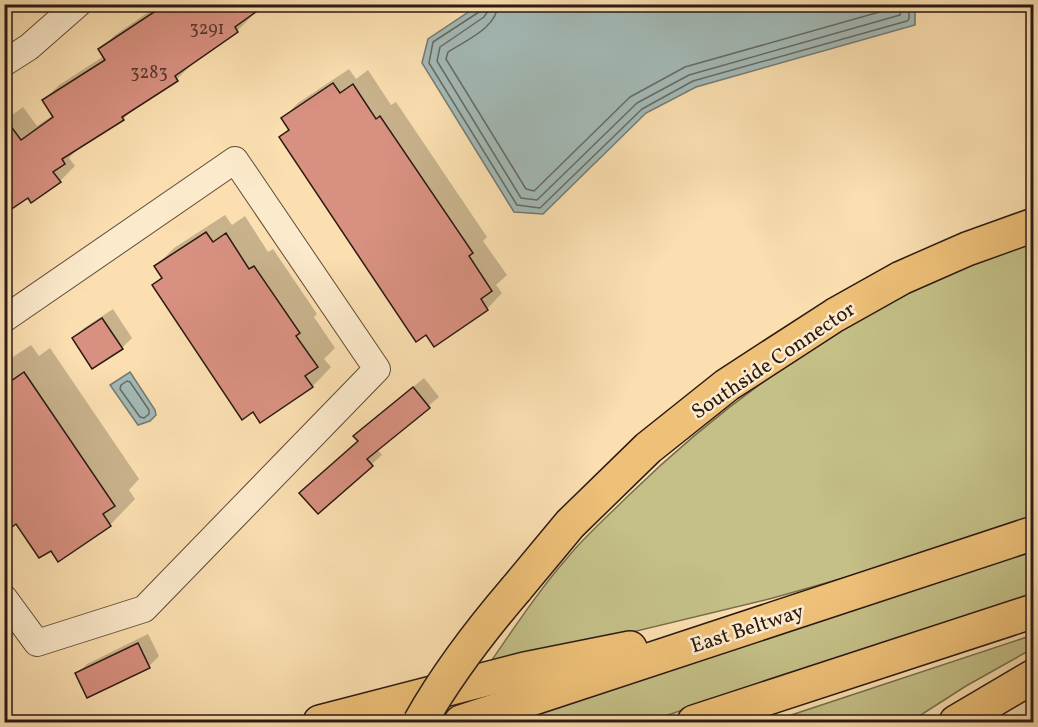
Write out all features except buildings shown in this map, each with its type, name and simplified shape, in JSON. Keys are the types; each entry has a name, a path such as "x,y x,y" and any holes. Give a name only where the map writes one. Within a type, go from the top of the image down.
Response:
{"highway":[{"name":"Southside Connector","path":"420,723 434,696 480,631 570,524 648,448 727,385 836,315 901,278 967,249 1034,225"},
{"name":"East Beltway","path":"461,723 1034,533"},
{"path":"694,723 1034,611"},
{"path":"320,723 525,669 773,620"},
{"path":"956,723 1034,676"}],"street":[{"path":"4,63 29,47 78,4"},
{"path":"4,319 236,160 376,369 144,609 37,643 4,598"}],"shaded area":[{"path":"1033,242 1033,517 882,567 773,598 487,667 546,583 582,541 672,455 718,416 816,346 868,315 921,287"},
{"path":"1033,549 1033,593 647,722 503,722"},
{"path":"1027,637 1032,649 966,686 910,722 770,722"}],"water":[{"path":"915,4 915,25 696,87 646,113 543,214 514,212 422,63 428,39 479,5"},
{"path":"130,372 156,415 150,421 138,425 110,385"}]}
